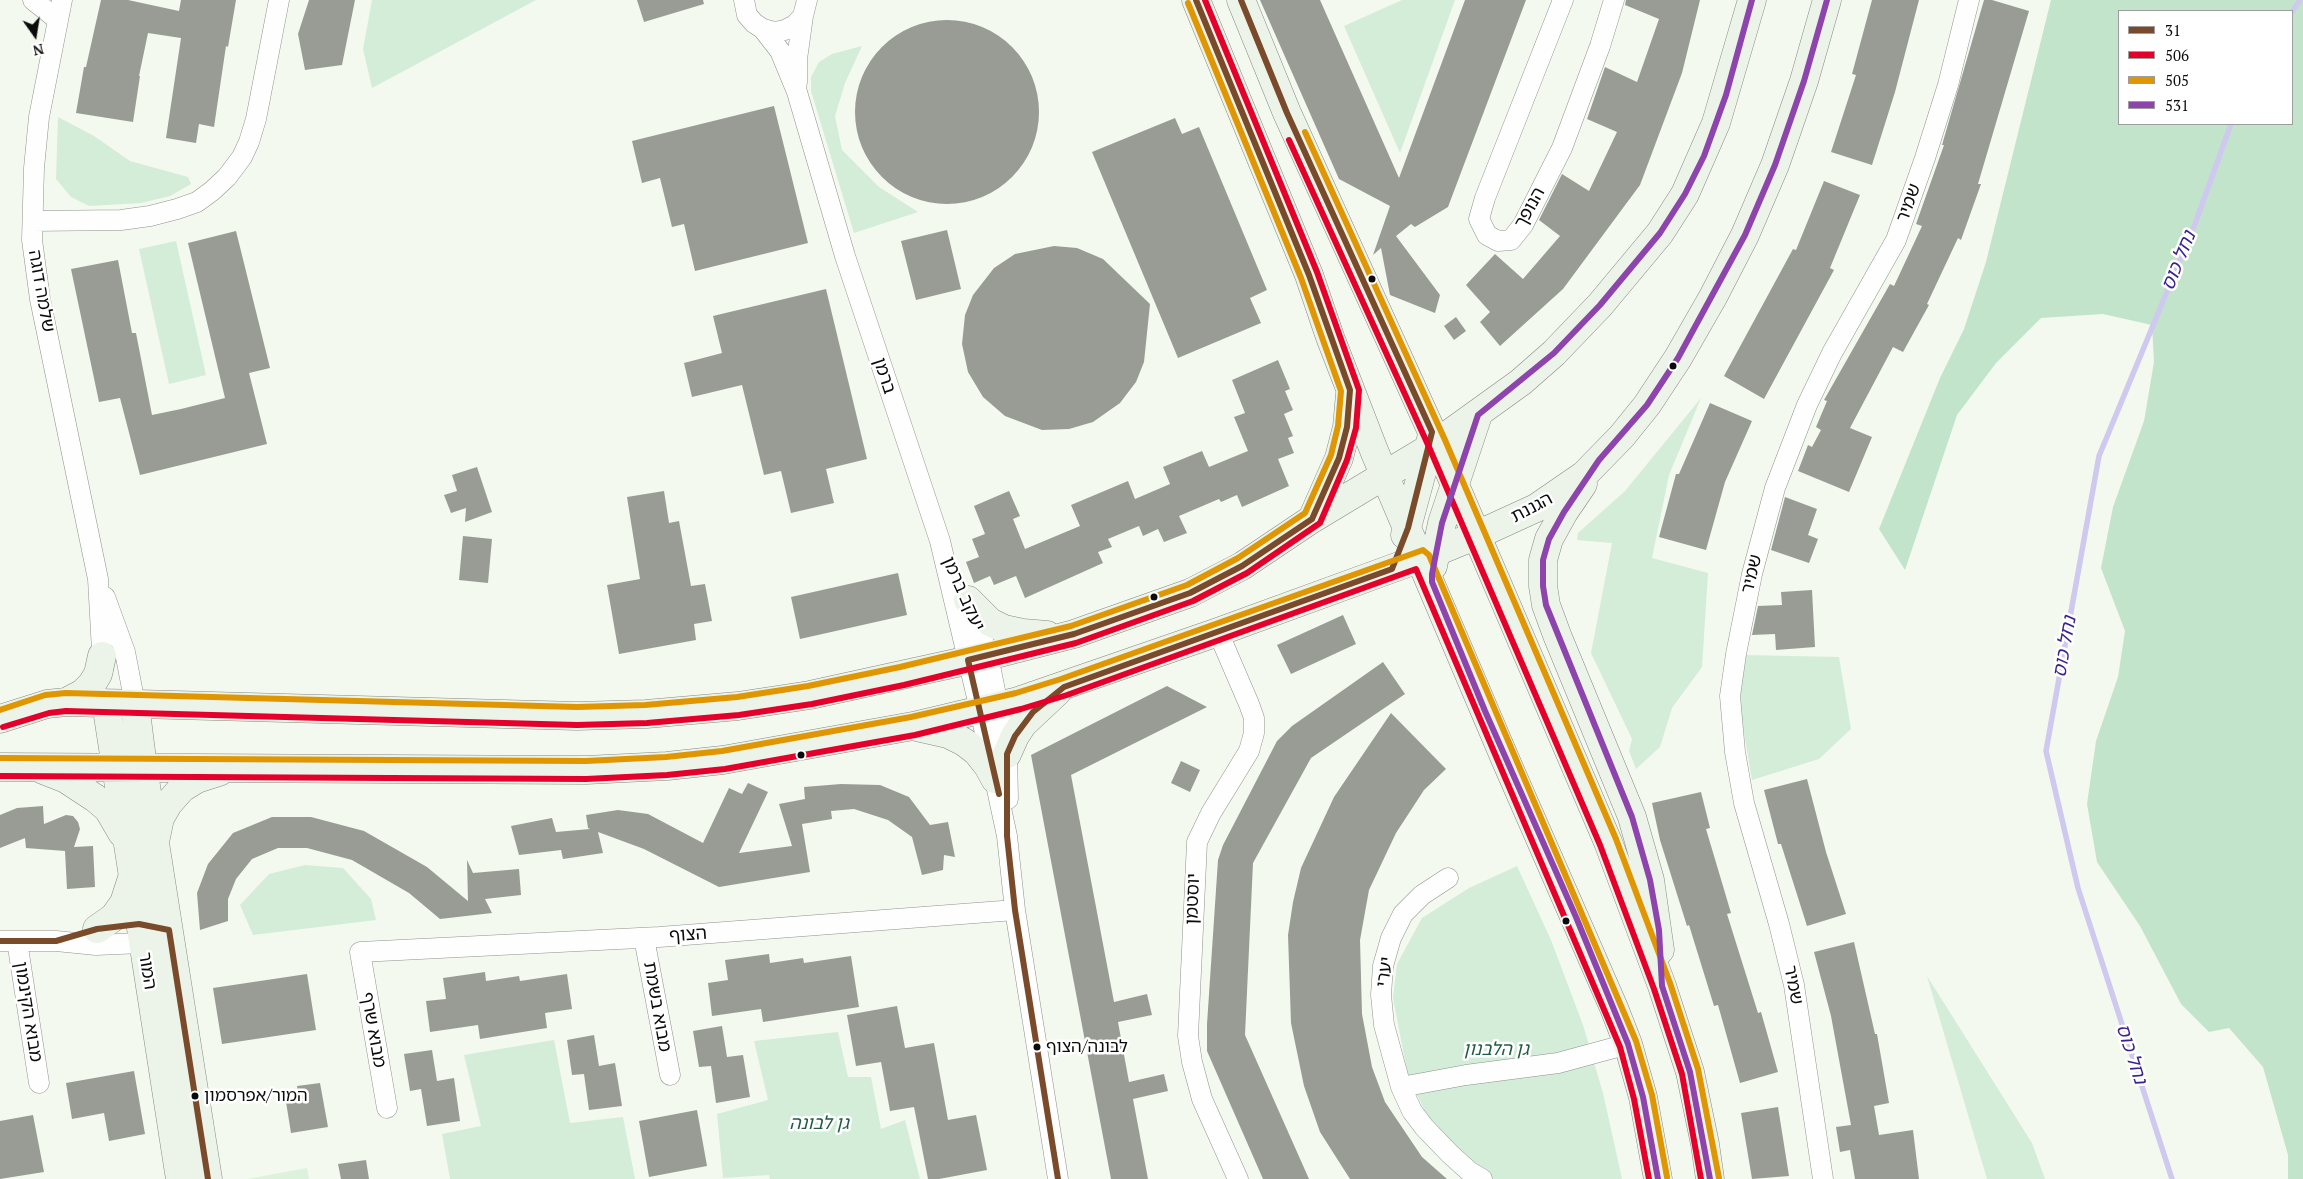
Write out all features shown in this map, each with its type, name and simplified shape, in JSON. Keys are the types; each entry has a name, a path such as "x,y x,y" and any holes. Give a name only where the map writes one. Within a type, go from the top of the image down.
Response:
{"main road":[{"path":"1196,0 1308,275 1350,390 1408,528 1429,564 1506,761 1576,917 1628,1044 1643,1098 1658,1179"},
{"path":"1241,0 1287,113 1433,442 1477,535 1608,842 1662,986 1690,1072 1705,1144 1710,1179"},
{"path":"0,720 31,708 66,702 576,716 646,714 738,706 810,695 978,658 1074,634 1190,593 1217,580 1312,519 1386,476 1433,442 1478,415 1521,382 1554,353 1600,305 1660,232 1685,194 1704,156 1726,95 1752,0"},
{"name":"הגננת","path":"238,768 586,770 667,766 762,754 913,726 989,708 1064,687 1392,569 1429,564 1477,535 1552,498 1599,460 1647,406 1678,358 1713,297 1745,235 1775,165 1804,81 1827,0"},
{"path":"1312,519 1339,458 1347,426 1350,390"},
{"path":"1429,564 1454,483 1478,415"},
{"path":"1392,569 1408,528 1433,442"},
{"path":"1599,460 1564,512 1549,539 1543,560 1543,586 1546,605 1557,635 1632,817 1650,880 1658,930 1662,986"},
{"path":"968,600 990,622 1004,629 1042,635 1074,634"},
{"path":"66,702 84,693 92,684 98,674 102,656"},
{"path":"1007,754 1014,736 1022,724 1064,687"},
{"name":"המור","path":"106,703 180,1179"},
{"name":"שלמה דוגה","path":"135,704 143,767"},
{"path":"913,726 948,734 964,742 988,766 995,779"},
{"path":"32,766 66,779 95,798 108,810 126,840"},
{"path":"0,767 238,768"},
{"name":"המור","path":"143,767 208,1179"},
{"path":"155,841 160,818 168,804 182,788 214,773 238,768"},
{"path":"98,930 114,916 124,903 132,878"}],"street":[{"path":"33,0 58,20"},
{"name":"שלמה דוגה","path":"62,0 39,117 34,168 33,221 37,281 98,579 106,703"},
{"path":"33,221 121,220 150,216 177,210 197,202 212,191 227,177 242,157 249,142 256,119 279,0"},
{"path":"744,0 747,15 754,23 763,29 774,32 785,30 795,25 807,6"},
{"name":"הנופך","path":"1563,0 1485,198 1479,219 1488,235 1498,241 1511,240 1523,225 1562,148 1600,46 1614,0"},
{"name":"שמיר","path":"1823,1179 1794,985 1780,924 1744,803 1734,752 1730,696 1736,654 1752,574 1775,488 1807,405 1832,353 1896,240 1948,85 1969,0"},
{"path":"797,92 797,59 807,6"},
{"path":"763,29 780,51 797,92"},
{"name":"ברמן","path":"797,92 845,256 978,658"},
{"name":"יעקב ברמן","path":"940,541 968,600 978,658"},
{"name":"שלמה דוגה","path":"98,579 126,652 135,704"},
{"name":"יוסטמן","path":"1218,632 1254,718 1254,733 1249,752 1211,813 1197,842 1188,1036 1192,1062 1202,1099 1238,1179"},
{"path":"978,658 989,708 995,779 1007,836 1015,910 1058,1179"},
{"path":"989,708 1007,754 1007,836"},
{"name":"יערי","path":"1448,878 1422,895 1403,914 1391,938 1384,966 1381,994 1384,1025 1401,1087 1412,1111 1424,1127 1450,1154 1470,1172 1482,1179"},
{"name":"הצוף","path":"360,952 644,938 1015,910"},
{"path":"56,941 98,930 141,934"},
{"path":"8,941 56,941 96,946 141,934 169,930"},
{"name":"מבוא בשמת","path":"644,938 670,1076"},
{"name":"מבוא הקינמון","path":"8,941 39,1083"},
{"name":"מבוא שרף","path":"360,952 387,1108"},
{"path":"1401,1087 1466,1075 1558,1063 1628,1044"}],"green space":[{"path":"372,0 536,0 372,88 363,49"},
{"path":"1402,0 1455,0 1400,153 1344,26"},
{"path":"2051,0 2303,0 2303,1179 2288,1179 2288,1155 2263,1067 2229,1028 2209,1032 2181,1004 2140,926 2097,862 2087,804 2096,741 2118,677 2125,631 2101,568 2113,507 2144,421 2154,362 2152,325 2103,314 2041,318 1996,363 1957,415 1905,570 1879,529 1940,378 1964,329 1986,262"},
{"path":"862,46 845,83 835,116 842,150 879,187 918,212 854,233 811,91 811,77 819,62 832,54"},
{"path":"58,117 94,136 130,161 188,177 191,184 170,196 141,203 89,206 71,197 56,179"},
{"path":"176,241 206,375 169,384 139,249"},
{"path":"1701,398 1669,475 1652,558 1708,573 1702,667 1672,708 1660,747 1636,769 1629,751 1632,739 1591,653 1612,543 1577,540 1578,533 1625,491"},
{"path":"1744,655 1839,657 1851,729 1819,759 1752,780 1741,715 1740,677"},
{"path":"305,865 343,868 371,899 376,920 253,935 240,905 269,874"},
{"name":"גן הלבנון","path":"1517,866 1551,940 1583,1025 1603,1093 1622,1179 1493,1179 1473,1169 1430,1122 1408,1076 1393,998 1397,964 1422,918 1469,888"},
{"path":"1927,976 2032,1143 2045,1179 1987,1179"},
{"name":"גן לבונה","path":"838,1032 848,1077 871,1077 881,1129 905,1120 920,1179 770,1179 769,1175 723,1178 717,1114 768,1100 754,1041"},
{"path":"554,1040 570,1123 623,1117 635,1179 450,1179 442,1134 481,1126 464,1055"},
{"path":"307,1168 309,1179 247,1179"}],"building":[{"path":"101,0 128,0 179,11 181,0 236,0 228,47 226,46 214,127 199,124 196,143 166,138 181,38 148,33 139,76 133,122 76,113 84,67 86,67"},
{"path":"309,0 355,0 342,65 305,70 298,34"},
{"path":"637,0 703,0 704,4 644,22"},
{"path":"1260,0 1320,0 1399,178 1465,0 1526,0 1448,207 1415,227 1411,224 1396,236 1440,295 1435,313 1390,295 1381,248 1373,255 1390,206 1339,179"},
{"path":"1626,0 1700,0 1682,73 1640,185 1563,289 1500,346 1480,322 1490,312 1466,285 1495,254 1523,279 1560,236 1539,220 1562,174 1589,191 1617,132 1587,119 1605,67 1637,82 1659,19 1625,5"},
{"path":"1872,0 1919,0 1895,92 1872,165 1831,152 1856,75 1852,74"},
{"path":"1984,0 1992,0 2029,11 1978,184 1981,184 1961,240 1958,238 1927,304 1929,305 1903,352 1893,347 1850,428 1872,437 1849,492 1798,471 1808,445 1812,447 1821,430 1816,427 1827,401 1824,400 1890,284 1894,286 1922,226 1916,224 1944,145 1942,145"},
{"path":"947,20 965,22 982,27 1012,47 1032,77 1037,94 1039,112 1037,130 1032,147 1012,177 982,197 965,202 947,204 929,202 912,197 882,177 862,147 857,130 855,112 857,94 862,77 882,47 912,27 929,22"},
{"path":"774,106 808,243 695,271 684,224 672,227 660,178 642,183 632,141"},
{"path":"1175,118 1182,134 1199,127 1267,290 1250,298 1261,323 1178,358 1092,152"},
{"path":"1824,181 1860,195 1830,268 1834,270 1764,399 1724,376 1793,249 1796,250"},
{"path":"947,230 961,289 916,300 901,241"},
{"path":"236,231 270,368 249,373 267,444 140,475 120,398 99,402 71,269 118,260 132,333 136,333 152,415 181,409 225,398 188,243"},
{"path":"1054,246 1077,248 1103,259 1150,304 1144,362 1136,382 1120,403 1093,422 1069,429 1042,430 1005,416 983,397 968,372 962,344 965,315 973,295 994,268 1015,254"},
{"path":"826,289 867,459 826,469 834,503 791,513 781,471 764,475 742,385 692,397 684,363 722,353 713,316"},
{"path":"1456,317 1466,331 1454,340 1444,326"},
{"path":"1278,360 1290,389 1285,391 1293,410 1284,414 1293,436 1288,438 1294,453 1278,459 1289,486 1242,507 1237,495 1221,502 1219,499 1179,516 1187,533 1164,542 1158,529 1143,536 1139,526 1108,539 1112,547 1098,552 1103,563 1025,598 1016,576 994,585 990,576 974,583 966,562 979,557 972,539 985,534 974,506 1009,491 1020,516 1013,519 1025,549 1080,526 1071,505 1128,481 1135,499 1170,484 1163,467 1202,451 1209,467 1248,451 1234,417 1245,413 1232,380"},
{"path":"1710,403 1752,421 1725,482 1706,550 1659,537 1676,474 1679,474"},
{"path":"477,467 492,512 465,522 466,508 451,513 444,495 457,491 452,475"},
{"path":"664,491 669,523 679,521 691,586 705,584 712,621 694,624 696,640 619,654 607,585 640,579 627,497"},
{"path":"1785,497 1817,509 1808,535 1818,539 1809,563 1771,550"},
{"path":"463,536 492,539 488,583 459,580"},
{"path":"898,573 907,615 800,639 791,597"},
{"path":"1812,590 1815,647 1776,650 1775,634 1752,635 1758,606 1782,605 1781,592"},
{"path":"1343,615 1356,644 1291,674 1277,645"},
{"path":"1383,662 1405,694 1311,758 1253,863 1245,1035 1309,1179 1263,1179 1207,1051 1207,1024 1218,860 1223,845 1277,741 1292,726"},
{"path":"1167,686 1207,707 1071,775 1114,1002 1147,994 1152,1015 1118,1022 1129,1082 1164,1074 1168,1091 1133,1099 1148,1179 1111,1179 1031,755"},
{"path":"1391,713 1446,769 1424,790 1396,833 1369,890 1360,940 1362,1014 1372,1067 1385,1102 1422,1157 1447,1179 1350,1179 1320,1132 1304,1086 1291,1023 1288,935 1301,868 1334,797"},
{"path":"1181,761 1200,770 1190,792 1171,783"},
{"path":"1807,779 1826,852 1846,914 1807,926 1781,844 1778,844 1764,790"},
{"path":"748,783 768,792 739,853 792,846 779,804 805,799 804,787 841,784 880,785 909,797 930,825 948,822 955,857 944,855 943,870 922,875 912,837 888,820 854,809 831,811 832,819 802,824 810,872 719,887 644,849 598,832 603,853 563,859 561,850 519,855 511,826 552,818 556,832 590,829 588,828 586,815 618,810 648,814 703,843 729,788 742,794"},
{"path":"1701,792 1710,828 1706,829 1731,913 1727,914 1758,1013 1761,1012 1778,1072 1740,1083 1718,1005 1714,1006 1689,925 1687,926 1660,840 1652,803"},
{"path":"43,806 44,824 66,815 73,816 78,822 80,829 74,847 93,846 95,887 67,889 65,851 26,848 25,838 0,848 0,815 17,808"},
{"path":"272,817 311,817 364,831 427,867 468,901 467,860 473,873 519,869 521,895 485,899 492,913 440,919 409,893 352,860 307,848 278,848 252,859 236,879 228,899 228,921 200,930 197,893 208,864 233,833"},
{"path":"1854,942 1875,1034 1877,1034 1889,1103 1874,1106 1879,1135 1913,1130 1919,1179 1855,1179 1850,1150 1840,1152 1836,1127 1851,1125 1831,1016 1814,952"},
{"path":"769,954 770,963 803,958 804,963 851,956 859,1007 763,1022 761,1009 712,1016 708,983 728,980 725,960"},
{"path":"485,972 486,981 519,976 520,981 567,974 572,1009 545,1013 547,1028 480,1039 478,1025 430,1032 426,1001 446,999 443,978"},
{"path":"307,974 316,1030 222,1044 213,988"},
{"path":"897,1006 905,1048 934,1043 948,1120 976,1115 987,1170 939,1179 928,1179 914,1107 890,1111 881,1062 856,1066 847,1015"},
{"path":"722,1026 727,1057 743,1055 750,1097 716,1103 711,1066 699,1067 693,1031"},
{"path":"594,1035 599,1066 615,1063 622,1106 589,1110 584,1074 572,1075 567,1040"},
{"path":"432,1050 437,1081 454,1078 460,1121 427,1126 421,1089 410,1091 404,1054"},
{"path":"134,1071 145,1134 109,1141 104,1113 72,1119 66,1083"},
{"path":"320,1083 328,1127 291,1133 286,1102 299,1100 297,1086"},
{"path":"1778,1107 1789,1176 1752,1179 1741,1113"},
{"path":"697,1110 707,1166 649,1177 639,1121"},
{"path":"33,1115 44,1172 0,1179 0,1121"},
{"path":"366,1160 369,1179 341,1179 338,1164"}],"waterway":[{"name":"נחל כוס","path":"2293,10 2300,0"},
{"name":"נחל כוס","path":"2172,1179 2078,888 2046,751 2099,456 2195,224 2231,125"}],"transit line":[{"name":"31","path":"1196,0 1309,275 1350,390 1347,427 1339,458 1312,519"},
{"name":"506","path":"3,727 49,713 66,711 577,725 647,723 739,715 812,704 904,685 1076,643 1193,601 1247,573 1320,523 1347,460 1356,428 1359,390 1317,272 1205,0"},
{"name":"31","path":"1058,1179 1015,910 1007,836 1007,754 1015,736 1033,712 1064,687 1392,569 1408,528 1432,432 1287,113 1241,0"},
{"name":"531","path":"1658,1179 1643,1097 1628,1044 1576,917 1485,711 1432,582 1432,574 1442,523 1478,415 1554,353 1600,305 1660,233 1685,194 1704,156 1726,95 1752,0"},
{"name":"531","path":"1710,1179 1690,1072 1662,986 1659,930 1650,880 1632,817 1546,605 1543,586 1543,560 1549,539 1564,512 1599,460 1647,405 1678,358 1745,235 1775,165 1804,81 1827,0"},
{"name":"505","path":"0,710 45,695 66,693 577,707 645,705 737,697 808,686 900,667 1071,626 1187,585 1238,558 1305,513 1331,455 1338,426 1341,391 1301,278 1188,3"},
{"name":"505","path":"1305,132 1445,440 1616,839 1670,983 1698,1069 1719,1178"},
{"name":"506","path":"1289,140 1429,447 1600,845 1654,989 1682,1074 1701,1179"},
{"name":"31","path":"968,660 1074,634 1190,593 1242,566 1312,519"},
{"name":"505","path":"0,758 586,761 666,757 722,751 911,717 1016,693 1061,679 1423,550 1429,555 1636,1041 1652,1095 1667,1177"},
{"name":"506","path":"0,776 586,779 667,775 725,769 915,735 1021,709 1067,695 1416,569 1620,1047 1634,1099 1649,1179"},
{"name":"31","path":"968,660 999,794"},
{"name":"31","path":"0,941 56,941 97,929 139,924 169,930 208,1179"}],"place":[{"name":"לבונה/הצוף","path":"1037,1047"},
{"name":"המור/אפרסמון","path":"195,1096"}]}
